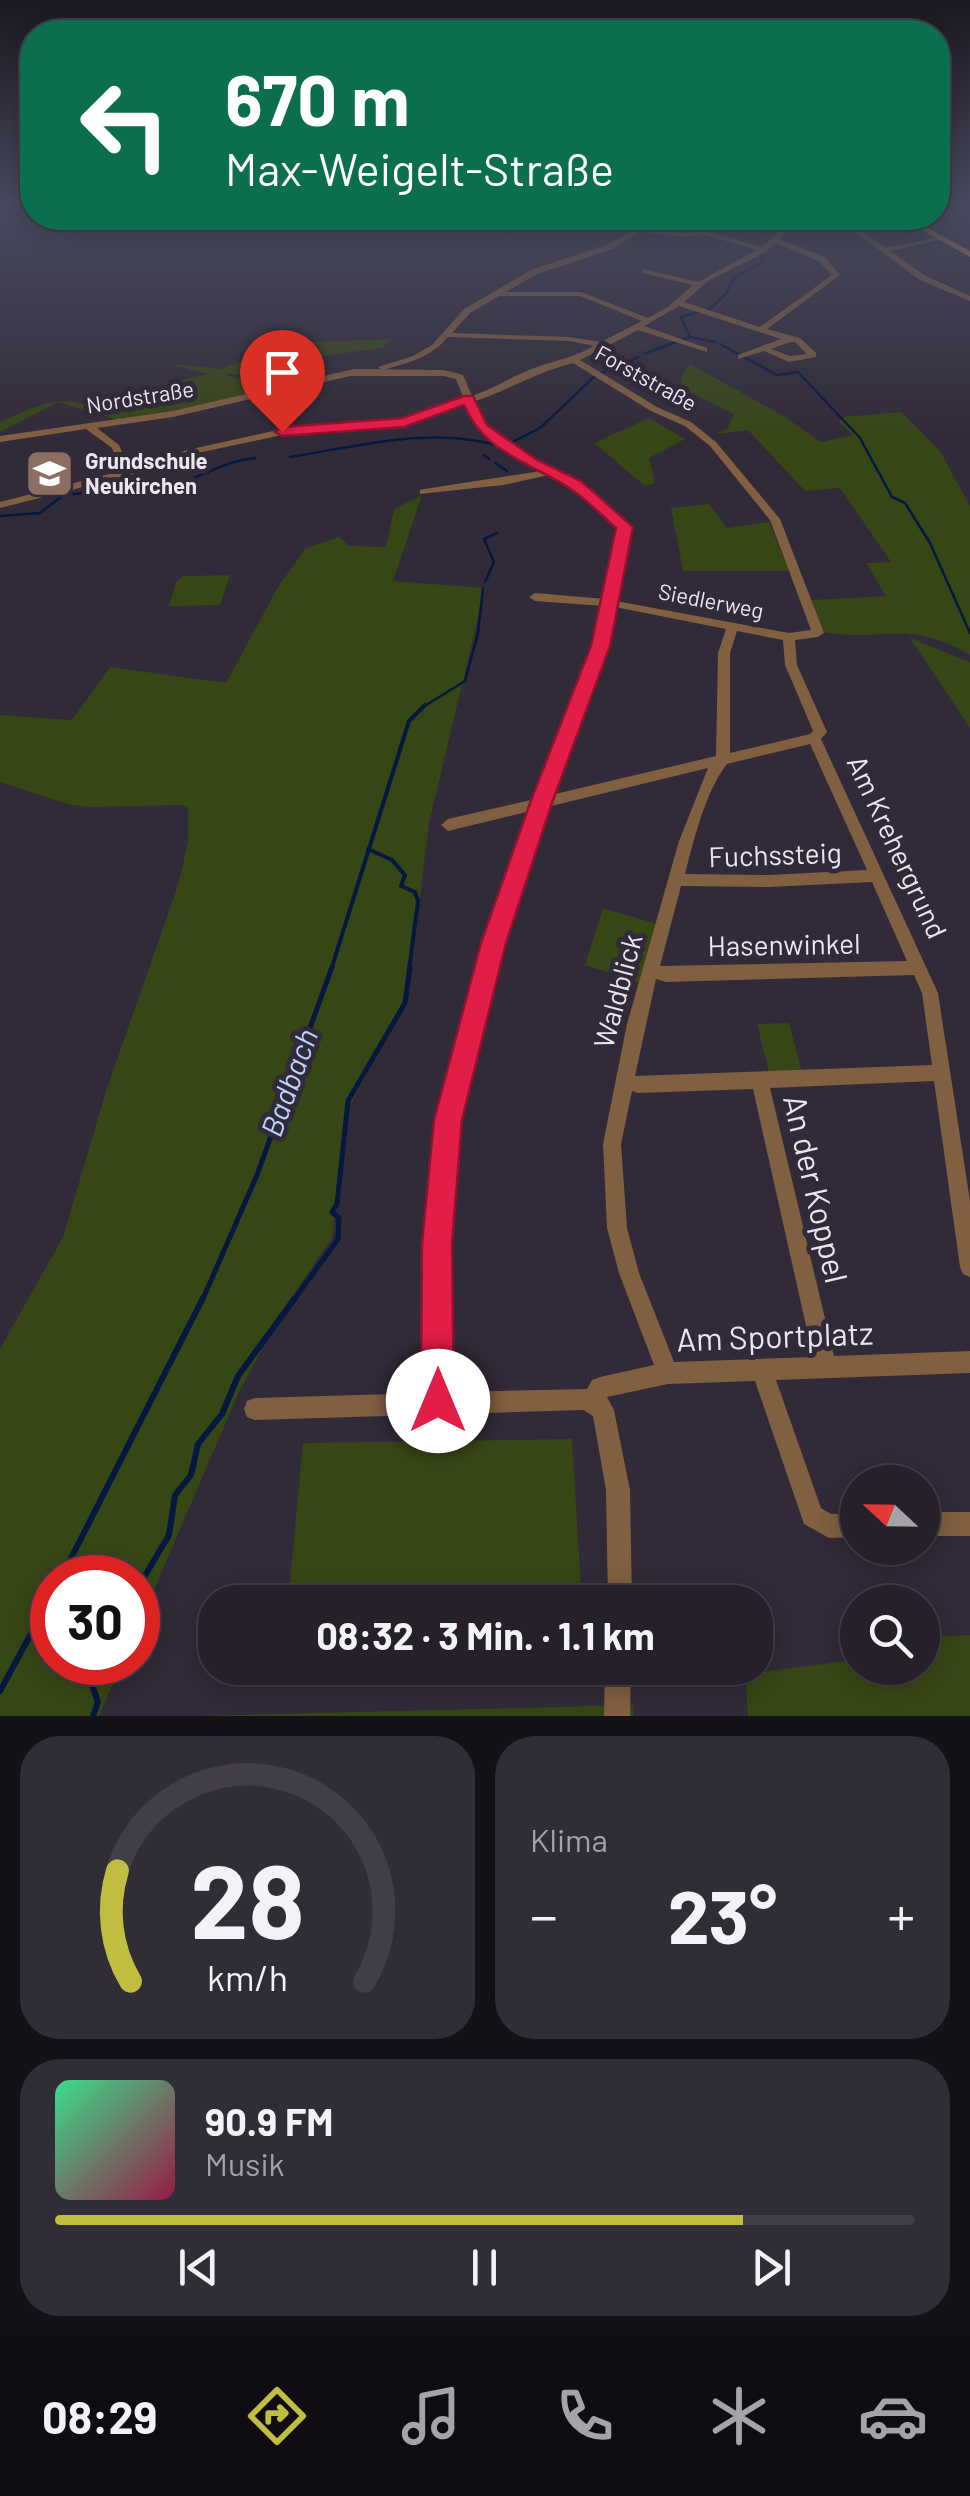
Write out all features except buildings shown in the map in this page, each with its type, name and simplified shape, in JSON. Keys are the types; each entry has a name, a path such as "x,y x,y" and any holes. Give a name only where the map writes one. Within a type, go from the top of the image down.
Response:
{"street":[{"name":"Nordstraße","path":"0,439 189,410 416,358 448,335 467,311 518,281"},
{"path":"685,281 698,284"},
{"path":"0,505 127,473 190,452 282,432 404,422 540,368 574,360 679,303 704,281"},
{"path":"763,328 828,281"},
{"path":"929,281 970,299"},
{"path":"495,294 581,294 647,320"},
{"path":"679,303 797,340 813,355 789,359 765,349"},
{"path":"636,326 704,350"},
{"path":"448,335 570,339 601,345"},
{"path":"743,356 789,339"},
{"name":"Forststraße","path":"574,360 702,433 757,495 781,530 818,633"},
{"path":"348,373 450,374 462,380 481,428 575,484 625,527 601,646 541,803 494,943 448,1120 437,1244 438,1401"},
{"path":"88,426 116,448 127,473"},
{"path":"424,492 474,483 513,482 550,472"},
{"name":"Siedlerweg","path":"535,597 610,603 789,637 818,633"},
{"name":"Waldblick","path":"668,1373 629,1274 617,1228 612,1144 623,1080 692,823 722,758 724,652 733,626"},
{"name":"Am Krehergrund","path":"789,637 791,665 820,732 814,738 930,993 970,1268"},
{"path":"448,826 814,738"},
{"name":"Fuchssteig","path":"677,880 876,876"},
{"name":"Hasenwinkel","path":"651,971 666,975 919,968"},
{"name":"An der Koppel","path":"623,1080 638,1085 939,1074"},
{"name":"An der Koppel","path":"760,1082 826,1367"},
{"name":"Am Sportplatz","path":"255,1409 438,1401 592,1402 600,1388 668,1373 970,1362"},
{"path":"762,1370 812,1516 829,1526 840,1526"},
{"path":"592,1402 603,1410 618,1490 620,1585"},
{"path":"940,1524 970,1524"},
{"path":"616,1716 617,1685"}],"green space":[{"path":"392,339 382,348 322,356 314,375 224,374 268,390 174,412 118,420 58,402 0,432 0,422 41,405 62,401 84,404 207,374 172,364 220,369 295,343"},
{"path":"690,364 782,415 821,442 853,435 839,422 843,417 901,412 940,451 970,506 970,655 930,637 912,634 823,632 811,600 886,596 866,563 891,562 840,488 805,491 748,430 716,434 728,428 734,414 683,388 681,377"},
{"path":"649,418 685,439 649,458 655,483 645,486 594,443"},
{"path":"422,495 393,581 485,588 429,823 407,1001 348,1109 332,1238 283,1310 238,1394 160,1576 160,1555 30,1555 30,1685 112,1685 99,1716 0,1716 0,1349 63,1237 106,1091 178,885 188,842 188,808 88,807 0,782 0,715 72,720 110,667 226,683 278,587 306,548 339,537 349,546 386,547 394,509"},
{"path":"709,504 727,528 769,522 789,571 683,571 671,508"},
{"path":"230,575 220,605 169,606 176,582 183,576"},
{"path":"910,638 970,662 970,728"},
{"path":"603,908 657,924 642,983 585,965"},
{"path":"789,1023 804,1079 771,1081 757,1024"},
{"path":"572,1439 581,1585 290,1585 303,1443"},
{"path":"970,1635 970,1716 748,1716 746,1685 773,1685 773,1670 840,1662 840,1685 940,1685 940,1636"},
{"path":"634,1705 633,1716 198,1716"}],"waterway":[{"path":"690,337 681,317 711,308 733,281"},
{"path":"646,353 690,337"},
{"path":"690,337 715,342"},
{"path":"720,344 777,375 798,372 860,438 892,497 905,503 930,543 970,633"},
{"path":"290,457 424,438 477,441 503,447 540,428 595,376 638,357"},
{"path":"484,455 489,459"},
{"path":"73,494 156,493 225,465 255,458"},
{"path":"495,463 507,471"},
{"path":"0,516 40,513 61,497"},
{"path":"485,582 494,562 484,539 497,533"},
{"name":"Badbach","path":"423,707 465,681 478,633 483,588"},
{"name":"Badbach","path":"369,849 409,721 423,707"},
{"name":"Badbach","path":"332,968 369,849"},
{"path":"369,849 392,860 405,875 401,886 415,892 418,901 409,970"},
{"path":"293,1301 338,1239 339,1218 332,1212 337,1204 348,1101 405,1003 410,967"},
{"name":"Badbach","path":"202,1301 257,1175 332,968"},
{"name":"Badbach","path":"73,1555 203,1298"},
{"path":"157,1555 169,1535 175,1495 191,1475 198,1444 222,1414 238,1376 295,1298"},
{"name":"Badbach","path":"0,1691 30,1636"},
{"path":"92,1685 98,1702 93,1716"}],"place":[{"name":"Grundschule Neukirchen","path":"50,474"}],"route":[{"path":"282,432 404,422 468,399 481,428 532,464 575,484 625,527 601,646 541,803 494,943 448,1120 437,1244 438,1401"}]}
